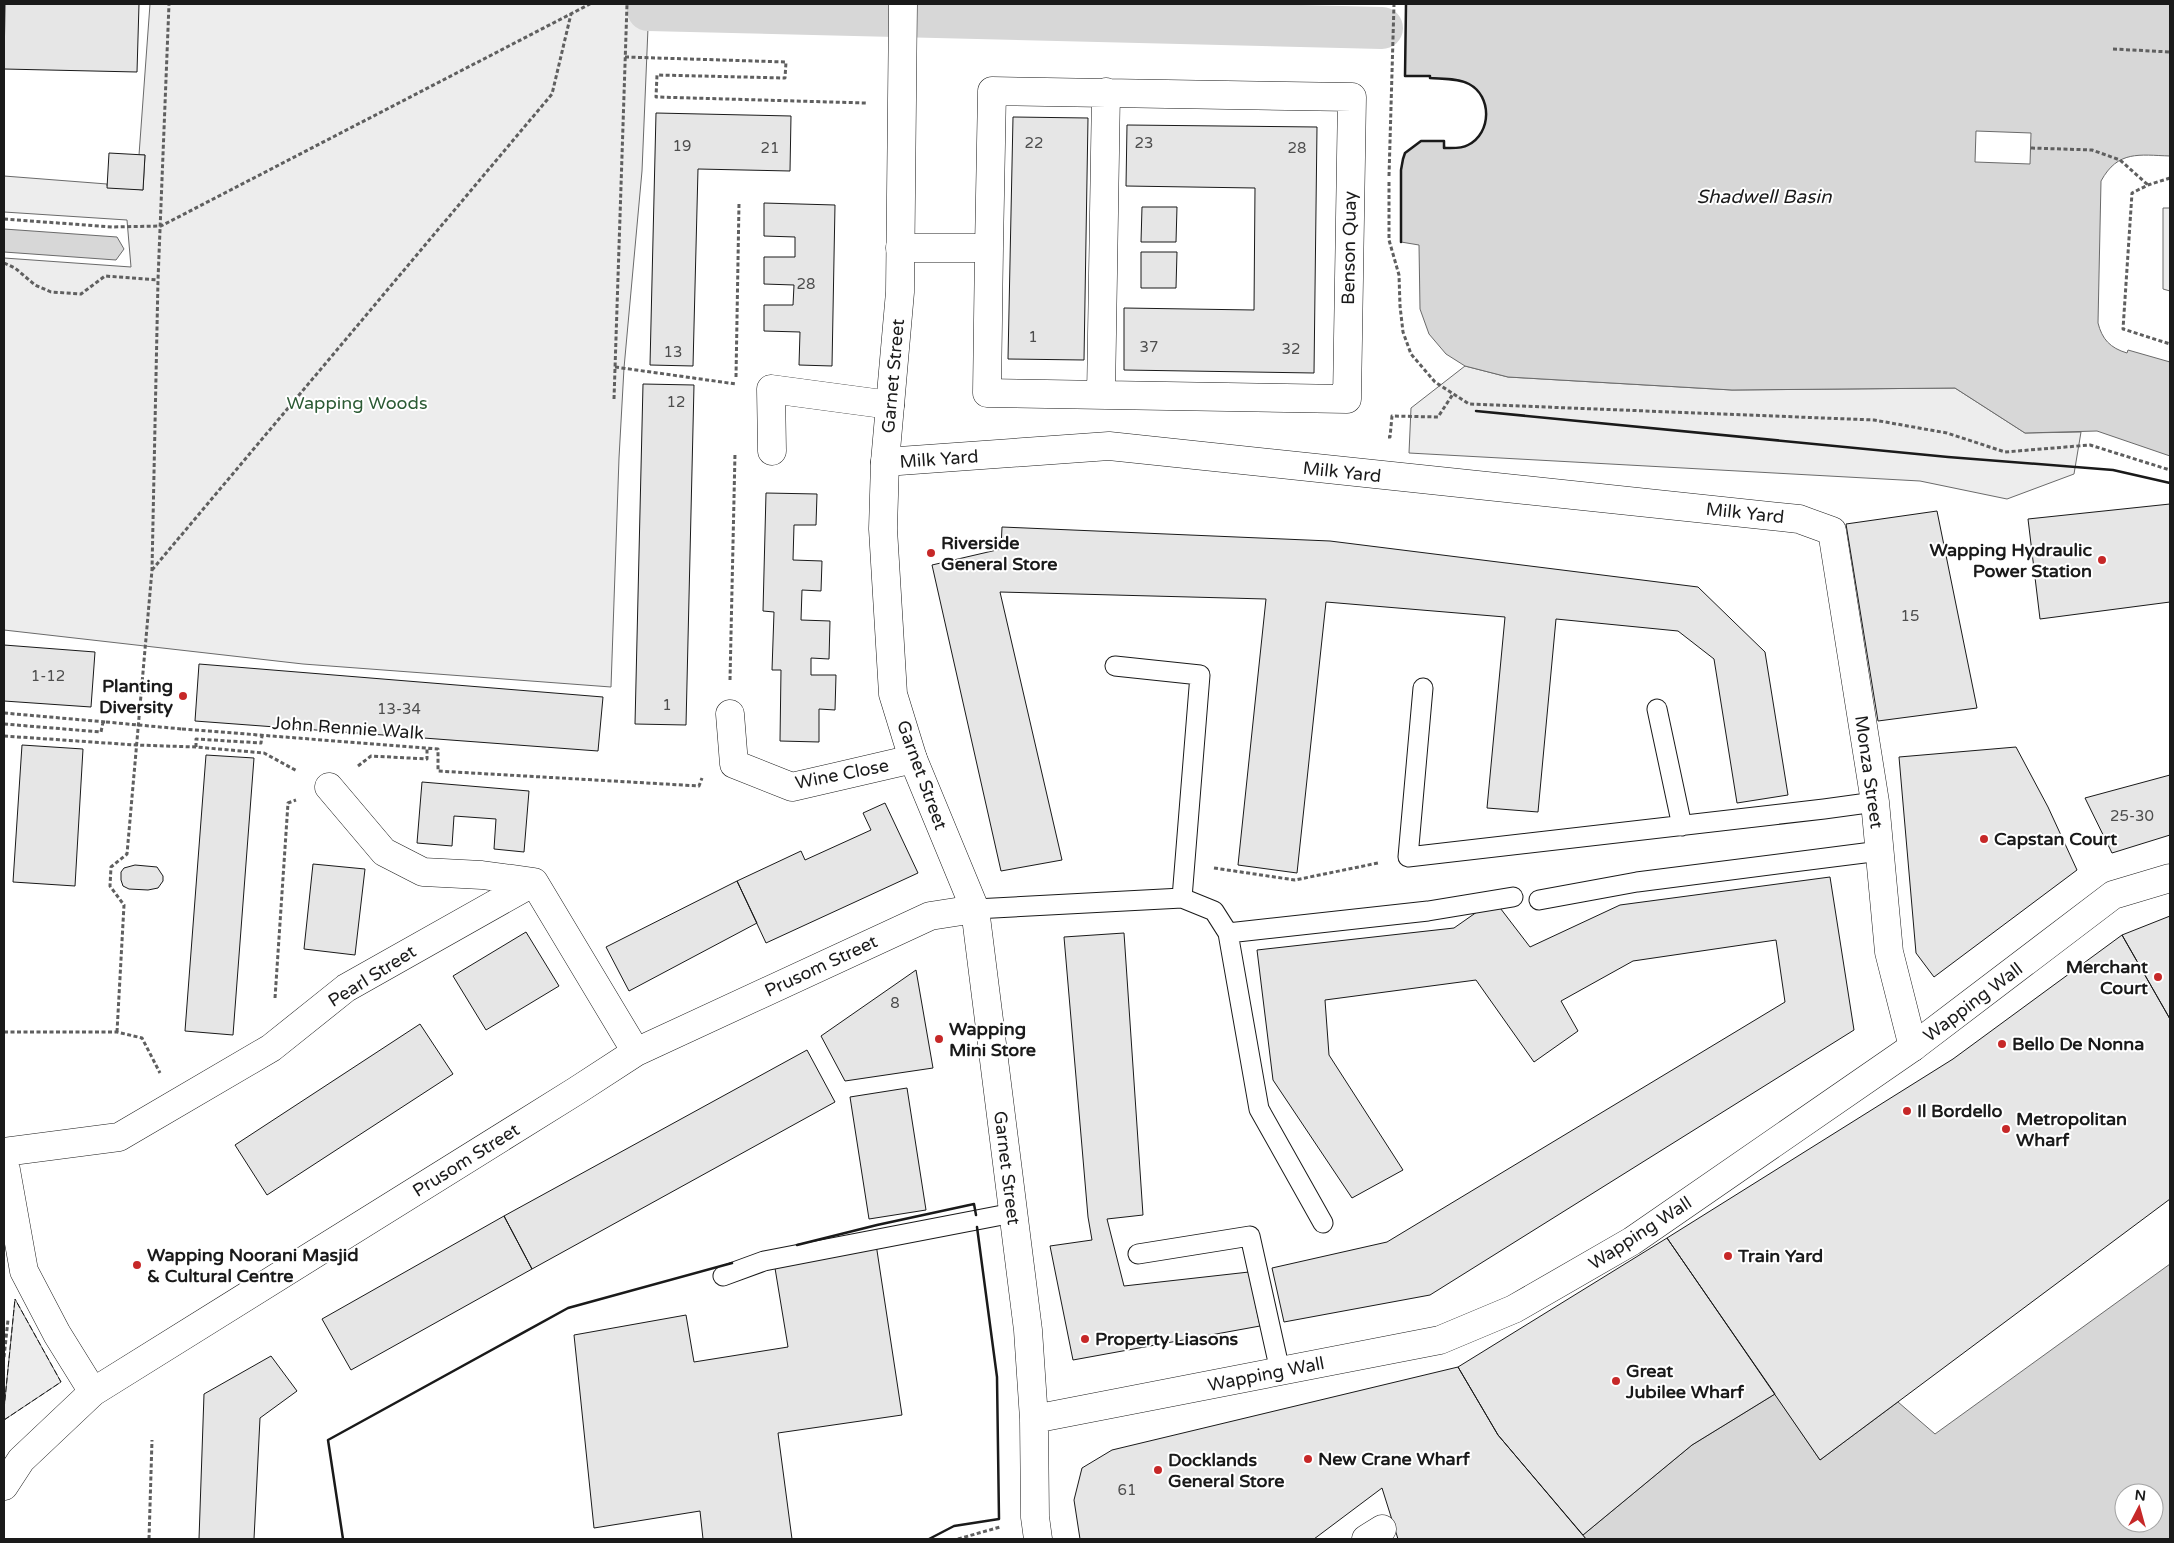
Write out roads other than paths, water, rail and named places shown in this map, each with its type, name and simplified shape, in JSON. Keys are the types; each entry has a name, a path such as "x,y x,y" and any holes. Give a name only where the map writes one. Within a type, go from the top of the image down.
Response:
{"street":[{"name":"Garnet Street","path":"903,4 900,292 885,462 883,529 893,694 913,759 975,909 1028,1330 1034,1419 1036,1528"},
{"name":"Benson Quay","path":"992,91 1352,97 1347,399 987,393 990,248 992,91"},
{"path":"1101,395 1106,92"},
{"path":"900,248 990,248"},
{"path":"772,451 771,389 890,405"},
{"name":"Milk Yard","path":"885,462 1109,446 1799,519"},
{"name":"Monza Street","path":"1799,519 1832,531 1875,802 1889,952 1913,1047"},
{"name":"Wine Close","path":"730,714 734,764 792,787 913,759"},
{"path":"329,787 384,852 423,872 482,875 534,882 636,1052"},
{"name":"Wapping Wall","path":"1034,1419 1440,1340 1514,1309 1632,1242 1913,1047 2113,895 2170,878"},
{"name":"Pearl Street","path":"4,1152 119,1137 271,1048 346,988 534,882"},
{"name":"Prusom Street","path":"4,1486 21,1460 93,1392 636,1052 930,916 975,909"},
{"path":"4,1160 24,1271 57,1334 93,1392"}],"lane":[{"path":"1115,666 1200,675 1182,898"},
{"path":"1423,688 1408,857 1875,802"},
{"path":"1657,709 1682,826"},
{"path":"1539,900 1637,882 1880,851"},
{"path":"1228,933 1428,911 1513,897"},
{"path":"975,909 1182,898 1214,911 1228,933 1259,1109 1323,1223"},
{"path":"722,1276 764,1261 1013,1214"},
{"path":"1138,1254 1250,1236 1280,1371"}],"water":[{"name":"Shadwell Basin","path":"1406,4 2170,4 2170,156 2130,156 2115,164 2101,181 2098,323 2104,338 2111,346 2127,353 2128,350 2170,362 2170,456 2097,431 2025,433 1955,388 1732,390 1508,377 1465,366 1446,354 1429,334 1420,309 1419,245 1401,242 1401,170 1405,153 1421,141 1444,141 1445,148 1459,148 1468,145 1476,139 1482,132 1485,124 1485,105 1477,90 1464,82 1430,78 1429,76 1405,76"},
{"path":"4,229 117,237 124,249 116,260 4,252"},
{"path":"2170,1264 2170,1539 1586,1539 1583,1535 1692,1445 1775,1394 1820,1460 1898,1402 1935,1434"}],"waterway":[{"path":"648,10 1382,28"}],"place":[{"name":"Riverside General Store","path":"931,553"},
{"name":"Wapping Hydraulic Power Station","path":"2102,560"},
{"name":"Planting Diversity","path":"183,696"},
{"name":"Capstan Court","path":"1984,839"},
{"name":"Merchant Court","path":"2158,977"},
{"name":"Wapping Mini Store","path":"939,1039"},
{"name":"Bello De Nonna","path":"2002,1044"},
{"name":"Il Bordello","path":"1907,1111"},
{"name":"Metropolitan Wharf","path":"2006,1129"},
{"name":"Train Yard","path":"1728,1256"},
{"name":"Wapping Noorani Masjid & Cultural Centre","path":"137,1265"},
{"name":"Property Liasons","path":"1085,1339"},
{"name":"Great Jubilee Wharf","path":"1616,1381"},
{"name":"New Crane Wharf","path":"1308,1459"},
{"name":"Docklands General Store","path":"1158,1470"}],"park label":[{"name":"Wapping Woods","path":"357,403"}]}
